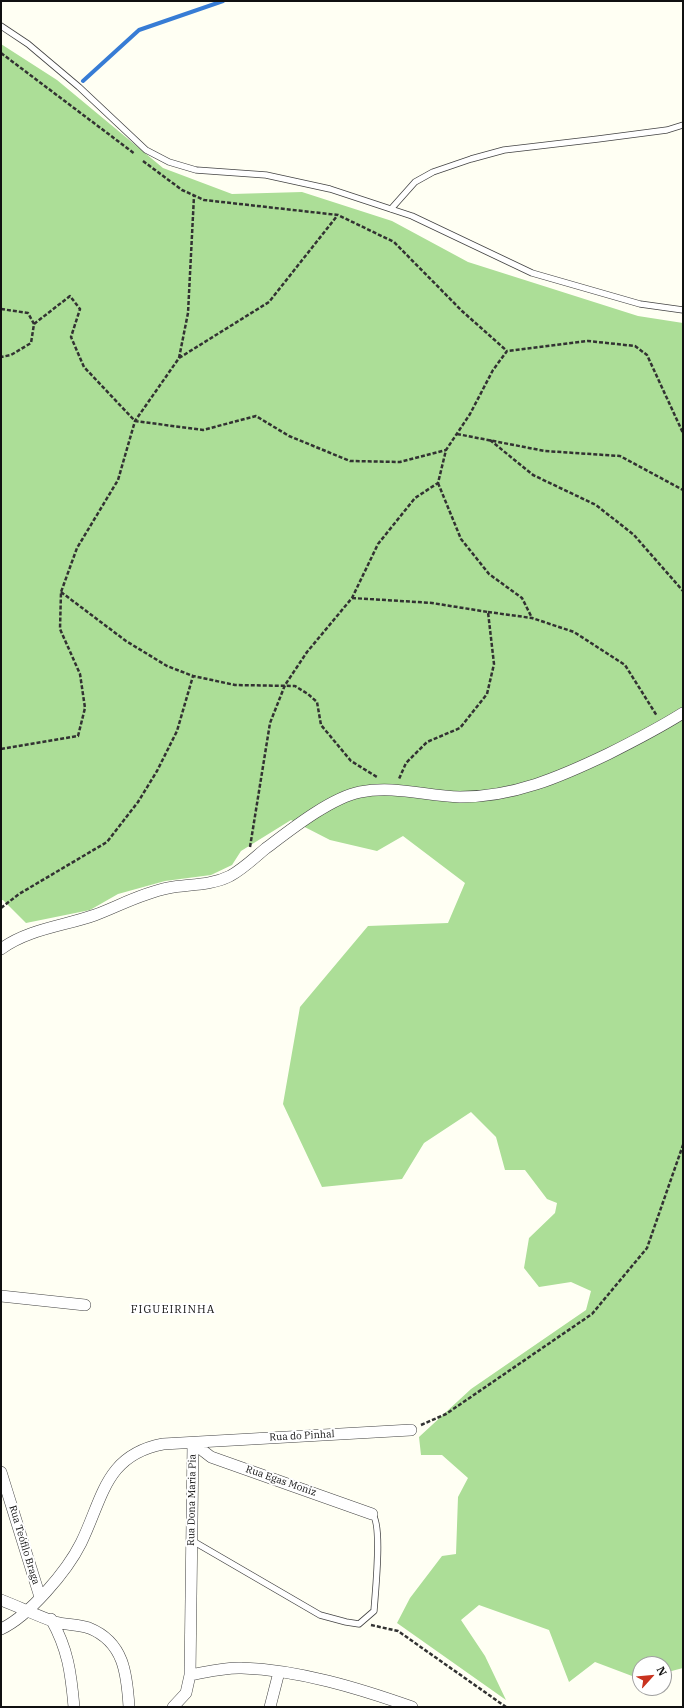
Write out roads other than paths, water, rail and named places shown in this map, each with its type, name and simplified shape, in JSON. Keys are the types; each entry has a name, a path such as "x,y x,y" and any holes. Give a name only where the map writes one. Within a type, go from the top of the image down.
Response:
{"street":[{"path":"1,949 20,938 81,920 150,892 220,880 247,865 282,837 319,811 358,793 390,789 460,797 504,793 550,780 641,738 683,713"},
{"path":"1,1296 85,1305"},
{"name":"Rua do Pinhal","path":"193,1443 411,1430"},
{"name":"Rua Egas Moniz","path":"193,1443 210,1457 372,1514"},
{"name":"Rua Dona Maria Pia","path":"1,1629 19,1619 54,1582 75,1553 105,1485 113,1472 120,1465 137,1452 150,1447 193,1443 190,1675 186,1693 173,1707"},
{"name":"Rua Teófilo Braga","path":"2,1475 40,1596"},
{"path":"1,1600 51,1619 88,1627 103,1636 116,1648 126,1671 129,1707"},
{"path":"51,1619 60,1635 67,1654 74,1707"},
{"path":"190,1675 241,1668 279,1672 332,1683 377,1695 412,1707"},
{"path":"270,1707 279,1672"}],"lane":[{"path":"1,26 28,44 79,87 146,150 169,162 196,170 266,175 330,189 412,216 532,274 640,304 683,310"},
{"path":"391,209 415,182 432,172 471,159 504,150 667,130 683,125"},
{"path":"191,1540 320,1615 359,1624 374,1611 377,1579 378,1530 376,1519 372,1514"}],"waterway":[{"path":"83,81 139,30 223,1"}],"district":[{"name":"FIGUEIRINHA","path":"173,1310"}]}
